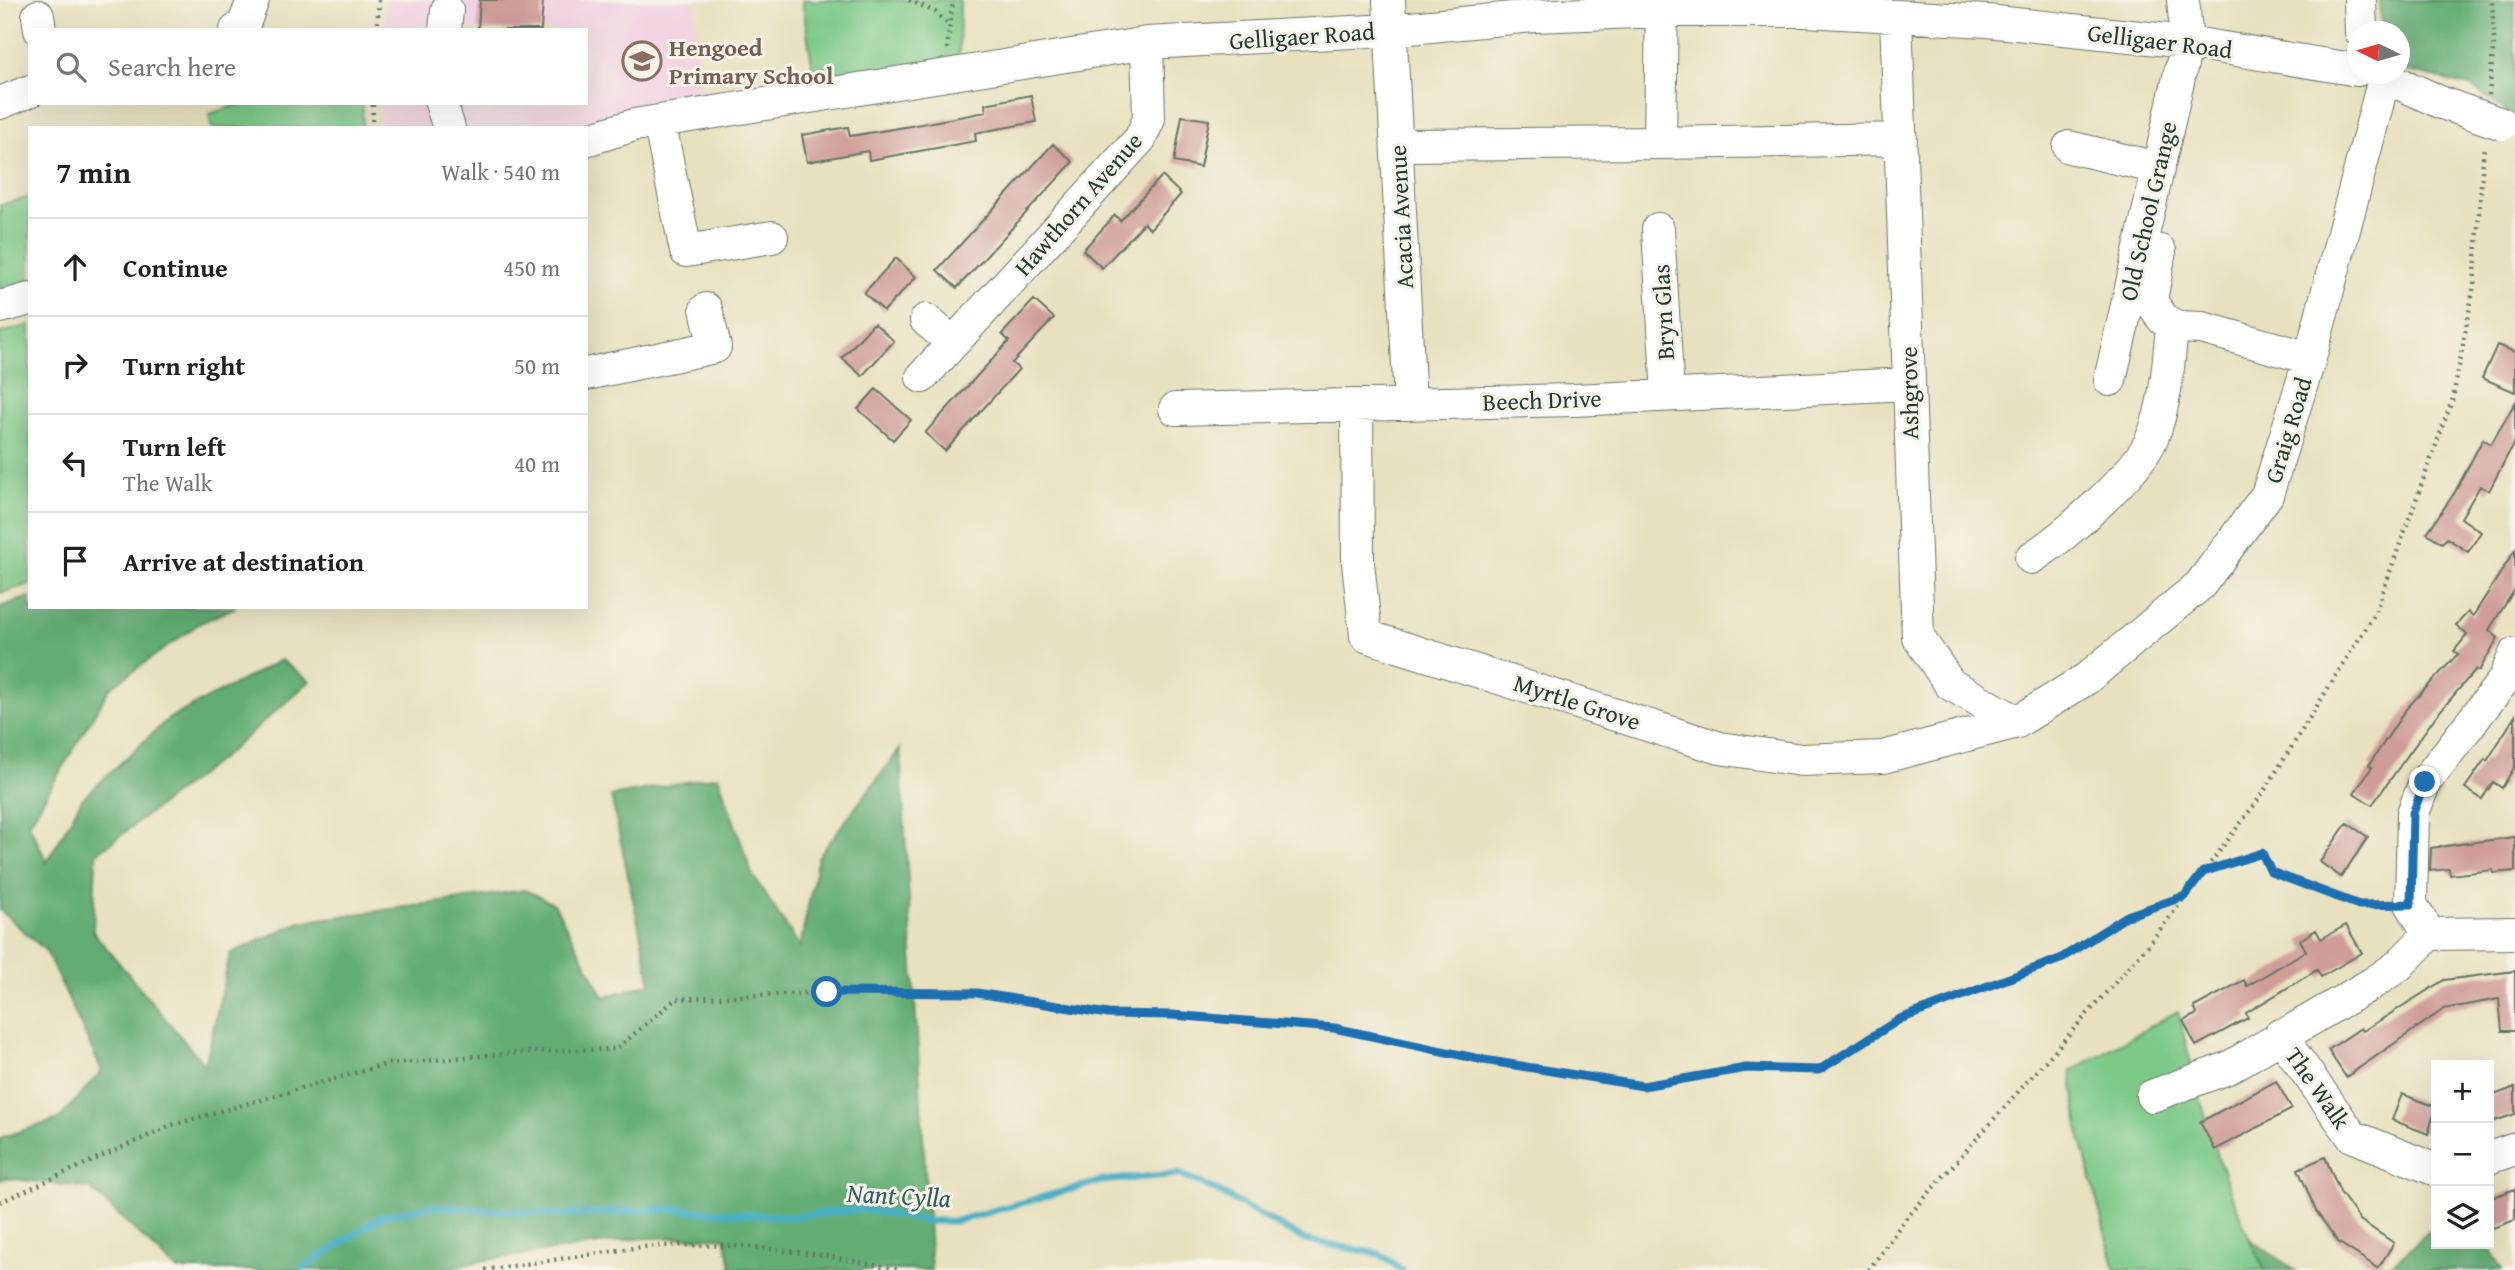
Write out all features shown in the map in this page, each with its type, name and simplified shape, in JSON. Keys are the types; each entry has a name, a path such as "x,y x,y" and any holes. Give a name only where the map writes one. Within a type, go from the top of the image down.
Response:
{"street":[{"path":"239,28 244,24 253,0"},
{"name":"Old School Grange","path":"2110,380 2186,42 2183,0"},
{"path":"2360,0 2361,21"},
{"path":"1661,143 1662,6"},
{"name":"Gelligaer Road","path":"588,139 634,125 1147,43 1389,15 1534,8 1805,6 1896,16 2061,15 2186,42 2347,69"},
{"name":"Acacia Avenue","path":"1389,15 1410,404"},
{"name":"Ashgrove","path":"1896,16 1918,637 1950,684 2017,722"},
{"name":"Hawthorn Avenue","path":"922,377 1140,139 1149,119 1147,43"},
{"name":"Graig Road","path":"2017,722 2086,679 2200,585 2267,495 2310,358 2372,84"},
{"name":"Gelligaer Road","path":"2399,84 2497,125"},
{"path":"0,103 28,92"},
{"path":"442,105 448,126"},
{"path":"659,121 686,251 772,237"},
{"path":"1397,145 1901,139"},
{"path":"2069,147 2158,167"},
{"name":"Bryn Glas","path":"1658,229 1668,395"},
{"path":"2161,244 2151,300 2163,319 2178,327 2202,328 2310,358"},
{"path":"0,307 28,300"},
{"path":"588,373 715,347 706,309"},
{"path":"926,320 953,343"},
{"path":"2031,558 2056,543 2125,474 2152,440 2159,416 2171,337 2178,327"},
{"name":"Beech Drive","path":"1175,409 1410,404 1909,384"},
{"name":"Myrtle Grove","path":"1357,405 1358,564 1366,636 1720,748 1801,760 1882,757 2017,722"},
{"path":"2515,654 2504,680 2425,782 2413,813 2411,904 2429,934 2515,933"},
{"name":"The Walk","path":"2152,1096 2228,1068 2399,966 2429,934"},
{"name":"The Walk","path":"2280,1035 2352,1136 2431,1168"},
{"path":"2494,1156 2515,1149"}],"path":[{"path":"377,28 379,0"},
{"path":"909,0 935,12 950,26"},
{"path":"948,75 953,0"},
{"path":"1869,1270 1903,1222 2150,943 2261,796 2375,613 2453,398 2474,285 2497,125 2492,0"},
{"path":"372,126 373,105"},
{"path":"2203,872 2262,853 2271,872 2340,899 2359,905 2411,904"},
{"path":"0,1202 172,1125 387,1064 527,1052 617,1049 676,999 827,992 977,993 1108,1014 1172,1015 1334,1028 1484,1060 1643,1086 1746,1068 1819,1070 1900,1019 2060,959 2127,916 2185,896"},
{"path":"485,1270 641,1247 682,1245 744,1246 822,1255 900,1270"}],"shaded area":[{"name":"Hengoed Primary School","path":"387,0 695,0 699,93 565,126 380,126 381,105 588,105 588,28 385,28"}],"green space":[{"path":"802,0 960,0 959,56 815,83"},
{"path":"2380,0 2515,0 2515,117 2470,86 2410,71 2410,21 2381,21"},
{"path":"238,105 363,105 362,126 212,126 209,114"},
{"path":"28,198 28,290 0,294 0,205"},
{"path":"28,326 28,585 0,593 0,333"},
{"path":"28,598 28,609 232,609 200,623 110,688 29,824 47,862 82,799 168,719 281,660 310,681 227,754 96,854 93,932 205,1066 230,954 300,922 525,890 554,904 604,997 651,983 611,796 718,776 752,874 800,947 818,857 900,749 931,1270 732,1270 725,1237 642,1238 486,1260 439,1270 177,1270 90,1188 5,1178 0,1180 0,1138 59,1119 102,1071 46,951 0,910 0,607"},
{"path":"2178,1011 2204,1110 2225,1176 2265,1270 2115,1270 2080,1136 2071,1071"},
{"path":"2431,1230 2431,1249 2491,1249 2502,1270 2386,1270"},
{"path":"2249,1239 2295,1270 2265,1270"}],"building":[{"path":"480,0 543,0 541,28 478,28"},
{"path":"1031,95 1036,122 975,133 976,141 869,160 868,151 807,162 802,135 848,127 850,136 911,126 986,112 985,104"},
{"path":"1182,116 1209,120 1200,167 1174,162"},
{"path":"1053,144 1073,162 957,288 937,270"},
{"path":"1162,176 1181,194 1150,229 1144,223 1102,268 1083,250 1115,215 1120,221"},
{"path":"896,258 916,277 884,311 864,293"},
{"path":"1034,300 1054,318 1012,363 1019,369 945,451 925,433 1009,341 1002,334"},
{"path":"874,323 894,341 862,376 842,358"},
{"path":"2497,345 2515,352 2515,392 2482,378"},
{"path":"876,389 911,420 893,440 858,409"},
{"path":"2515,403 2515,441 2489,491 2480,486 2461,518 2481,532 2468,552 2447,538 2442,543 2427,533 2455,492 2483,439 2491,444"},
{"path":"2515,550 2515,589 2489,630 2498,638 2479,671 2476,669 2436,716 2372,805 2354,793 2372,767 2369,765 2407,708 2458,654 2454,651 2467,635 2456,625 2468,612 2473,616"},
{"path":"2515,716 2515,766 2502,788 2493,782 2482,799 2465,788 2485,759 2487,761"},
{"path":"2347,823 2368,837 2341,877 2320,862"},
{"path":"2515,837 2515,871 2493,873 2493,870 2450,875 2449,869 2430,871 2431,848"},
{"path":"2346,925 2362,953 2321,977 2317,970 2246,1013 2248,1018 2196,1046 2183,1021 2197,1014 2194,1007 2244,980 2247,986 2306,951 2300,940 2316,930 2321,939"},
{"path":"2515,971 2515,1031 2502,1031 2499,999 2444,1009 2346,1077 2328,1050 2444,980"},
{"path":"2276,1081 2292,1109 2215,1150 2200,1122"},
{"path":"2515,1087 2515,1114 2494,1121 2494,1095"},
{"path":"2402,1094 2431,1105 2428,1134 2392,1120"},
{"path":"2325,1157 2340,1192 2360,1220 2394,1243 2378,1268 2338,1242 2316,1211 2298,1169"},
{"path":"2515,1189 2515,1220 2494,1228 2494,1197"}],"waterway":[{"name":"Nant Cylla","path":"300,1270 383,1216 432,1206 565,1215 668,1209 791,1217 862,1209 929,1221 956,1221 1101,1181 1179,1174 1214,1189 1305,1240 1380,1254 1402,1270"}],"place":[{"name":"Hengoed Primary School","path":"642,61"}],"route":[{"path":"827,992 977,993 1108,1014 1172,1015 1334,1028 1484,1060 1643,1086 1746,1068 1819,1070 1900,1019 2060,959 2127,916 2185,896 2203,872 2262,853 2271,872 2340,899 2359,905 2411,904 2410,846 2413,813 2425,782"}]}
